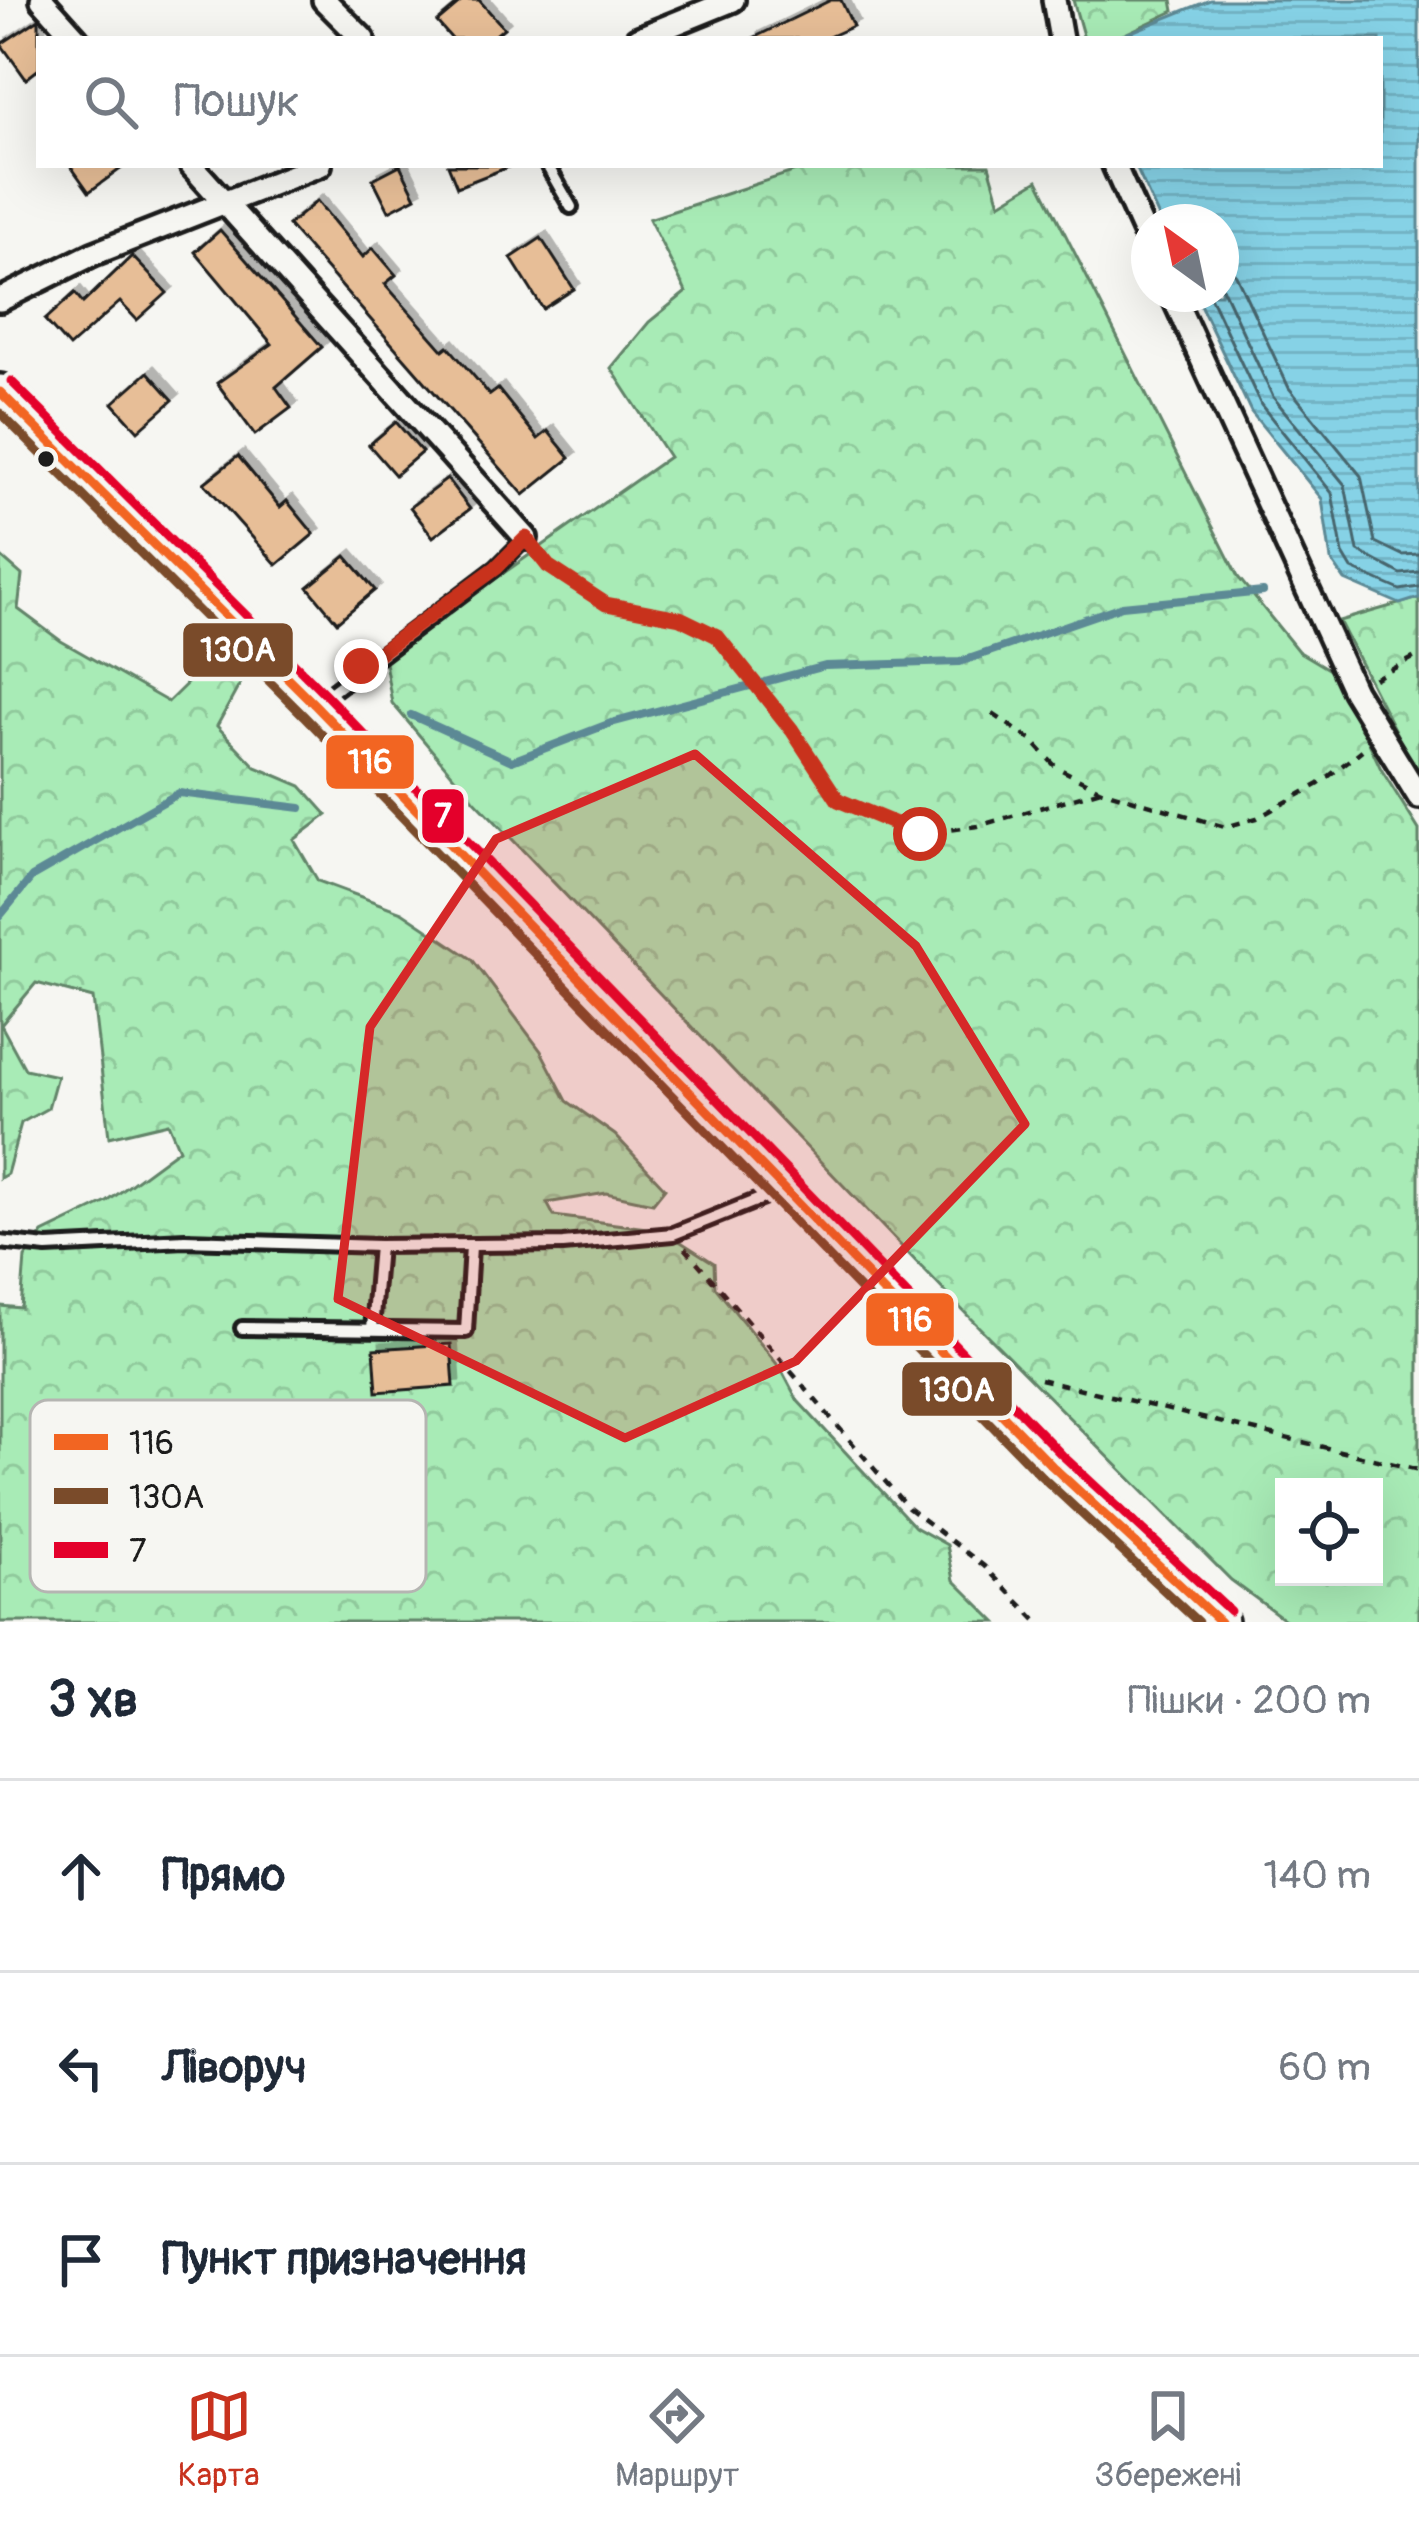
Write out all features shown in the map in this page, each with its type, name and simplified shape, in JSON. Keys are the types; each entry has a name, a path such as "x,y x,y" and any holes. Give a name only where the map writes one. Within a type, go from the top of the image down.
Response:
{"main road":[{"path":"3,407 315,705 781,1191 1120,1533 1220,1622"}],"street":[{"path":"42,0 74,36"},
{"path":"324,0 360,36"},
{"path":"1054,0 1060,36"},
{"path":"644,36 721,2"},
{"path":"193,168 526,538"},
{"path":"0,300 93,254 312,168"},
{"path":"1115,168 1132,204"},
{"path":"1180,312 1354,691 1419,797"}],"lane":[{"path":"549,168 571,208"},
{"path":"315,705 496,568 526,538"},
{"path":"0,1242 47,1247 185,1240 470,1246 673,1234 781,1191"},
{"path":"372,1330 379,1246"},
{"path":"242,1328 466,1331 470,1246"}],"path":[{"path":"526,538 548,566 606,604 680,618 717,636 792,730 838,800 920,834 978,826 1101,790"},
{"path":"1354,691 1419,655"},
{"path":"993,715 1031,740 1056,767 1101,790 1225,827 1257,818 1318,784 1361,752 1374,723"},
{"path":"673,1234 908,1508 984,1566 1038,1622"},
{"path":"1040,1379 1419,1470"}],"highlighted area":[{"path":"695,754 916,946 1025,1124 796,1361 625,1438 338,1299 370,1027 496,839"}],"green space":[{"path":"1073,0 1172,0 1174,11 1120,36 1083,36"},
{"path":"805,168 990,168 1000,203 1038,180 1238,577 1298,651 1338,675 1381,769 1419,830 1419,1622 1288,1622 1231,1580 971,1319 468,793 392,703 384,657 669,457 611,368 649,322 686,292 649,219"},
{"path":"0,556 22,575 18,609 61,641 168,702 216,655 241,682 217,726 256,767 301,786 327,815 294,840 318,881 402,912 472,959 541,1051 567,1101 615,1135 665,1188 653,1203 606,1193 547,1203 554,1216 662,1230 714,1263 715,1287 781,1369 798,1401 915,1527 947,1545 954,1580 996,1622 0,1622 0,1306 21,1308 25,1258 43,1233 107,1202 179,1149 168,1123 109,1137 93,998 36,983 1,1025 25,1069 57,1076 48,1108 21,1123 7,1174 0,1178"},
{"path":"1419,598 1419,778 1339,621"}],"water":[{"path":"1210,0 1419,0 1419,598 1400,604 1345,580 1331,560 1322,499 1251,412 1204,312 1239,312 1239,204 1153,204 1136,168 1383,168 1383,36 1121,36"}],"building":[{"path":"463,0 479,0 504,28 495,36 449,36 437,22"},
{"path":"831,0 841,0 853,26 831,36 757,36"},
{"path":"39,19 36,71 26,79 1,44"},
{"path":"72,168 122,168 89,192"},
{"path":"402,168 416,197 389,211 373,179"},
{"path":"449,168 506,168 457,187"},
{"path":"317,201 363,257 373,248 396,275 385,284 443,350 448,346 490,395 498,389 538,439 548,431 570,458 524,495 288,225"},
{"path":"220,230 322,347 276,387 291,408 255,435 217,383 272,344 195,252"},
{"path":"541,238 574,289 543,309 511,258"},
{"path":"132,256 167,293 137,320 120,302 69,347 45,320 75,293 83,303"},
{"path":"148,372 173,400 138,431 113,403"},
{"path":"396,422 422,452 395,475 369,445"},
{"path":"238,456 280,507 287,501 314,534 277,565 204,483"},
{"path":"447,479 470,509 433,537 410,507"},
{"path":"346,556 375,590 337,622 308,587"},
{"path":"451,1344 454,1386 377,1392 374,1349"}],"waterway":[{"path":"411,715 512,761 611,723 825,666 960,662 1122,606 1263,592"},
{"path":"0,916 32,877 179,793 301,808"}],"transit line":[{"name":"7","path":"11,381 326,695 1062,1455 1230,1611"},
{"name":"116","path":"0,392 315,705 1052,1466 1220,1622"},
{"name":"130А","path":"0,413 304,716 1041,1476 1198,1622"}],"route":[{"path":"361,666 496,568 526,538 548,566 606,604 680,618 717,636 792,730 838,800 920,834"}]}
